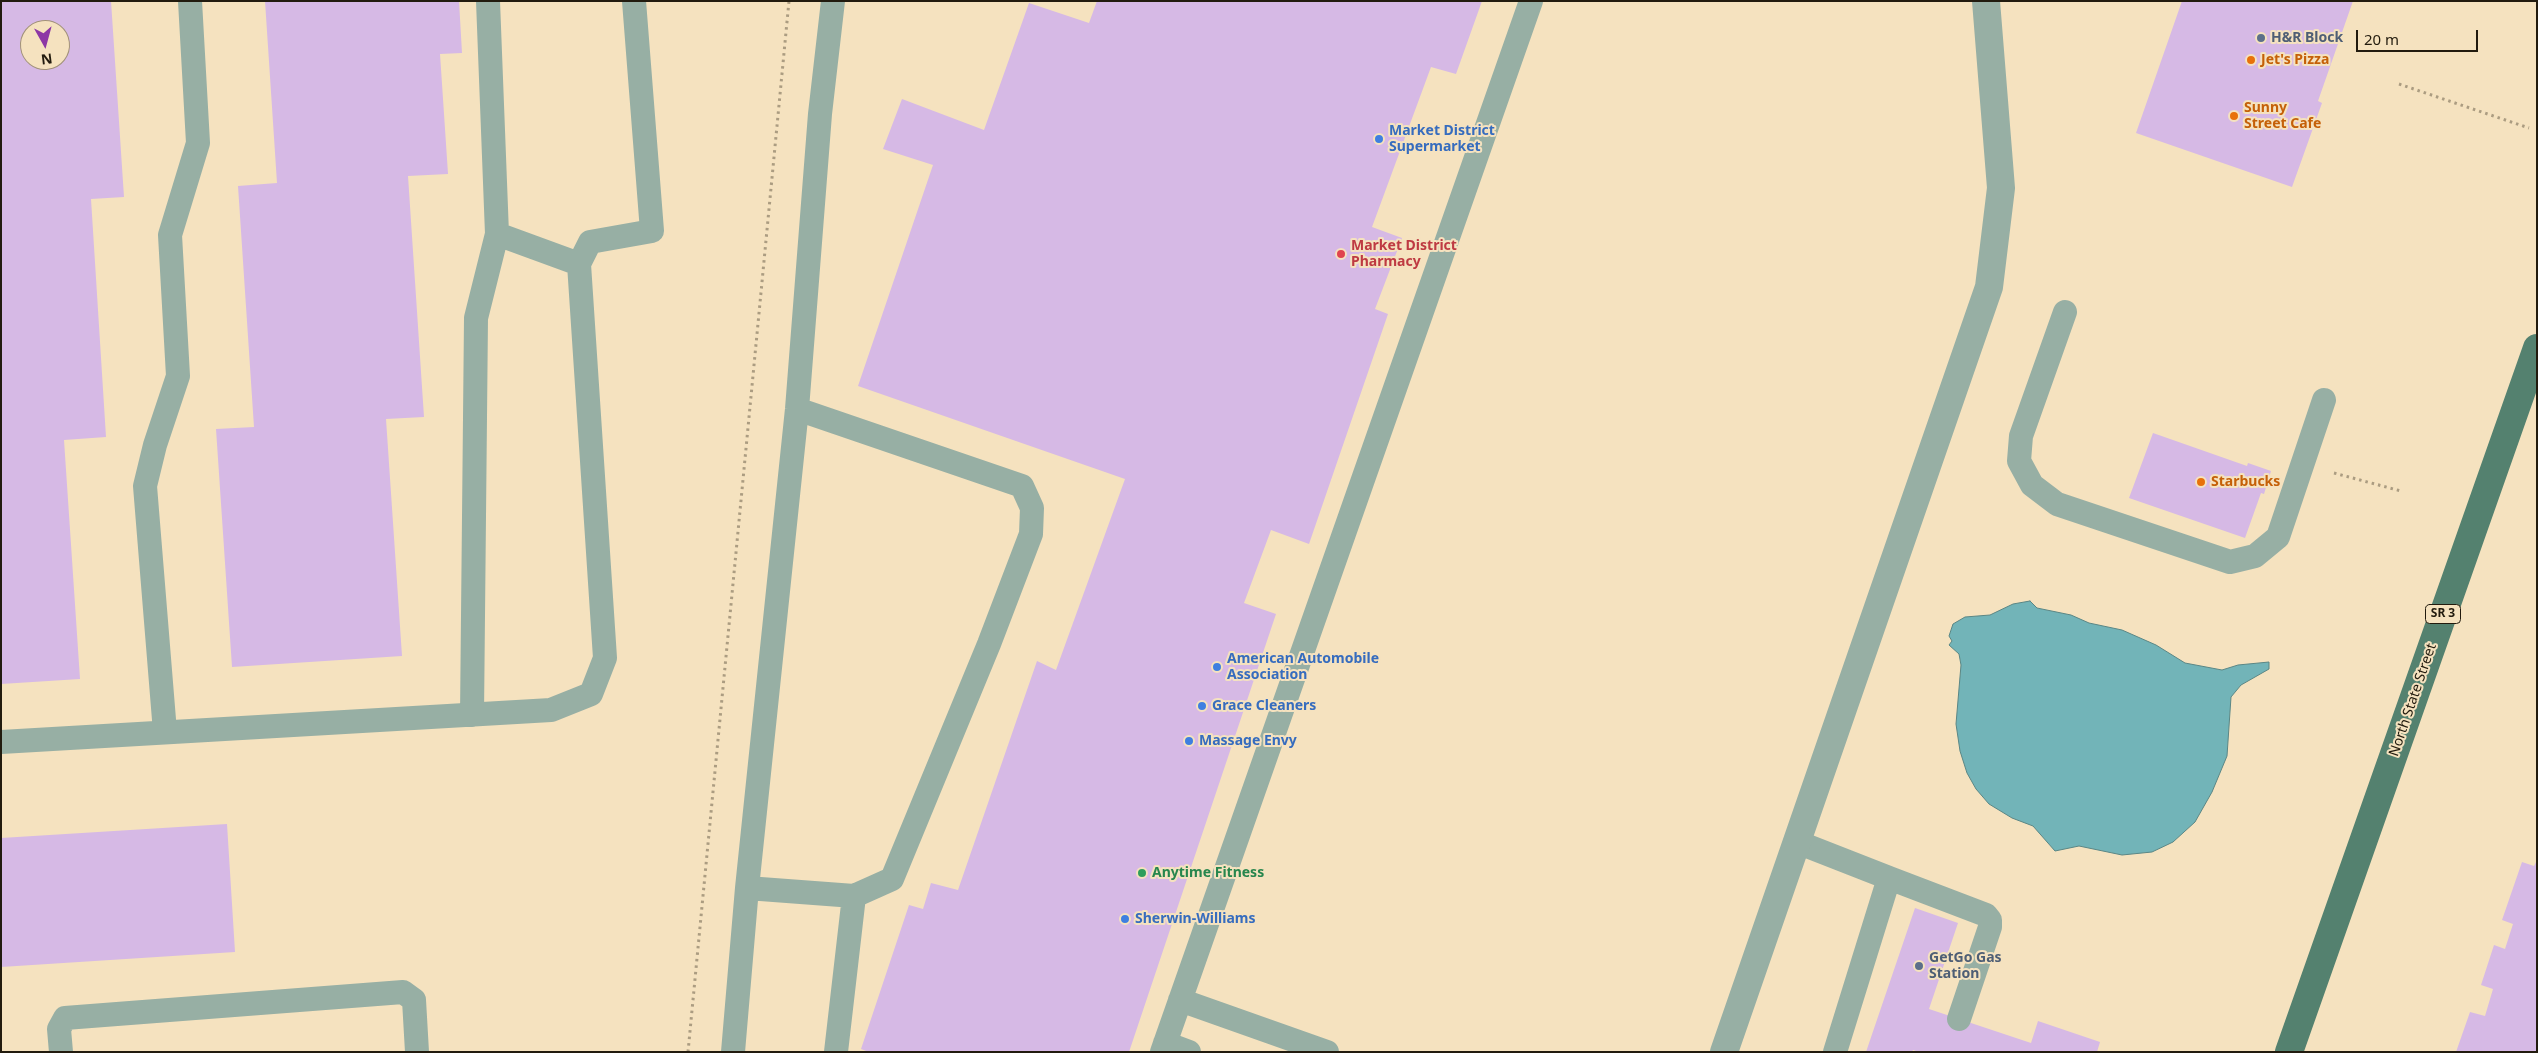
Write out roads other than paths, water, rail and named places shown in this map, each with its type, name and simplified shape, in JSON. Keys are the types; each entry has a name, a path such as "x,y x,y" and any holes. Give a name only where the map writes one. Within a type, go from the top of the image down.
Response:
{"main road":[{"name":"North State Street","path":"2289,1052 2537,348"}],"street":[{"path":"1724,1052 1989,287 2002,188 1986,1"}],"lane":[{"path":"165,732 145,486 155,445 178,376 170,235 198,143 190,1"},
{"path":"472,714 476,318 497,234 488,1"},
{"path":"1,742 551,710 591,694 605,658 579,264 590,242 652,231 634,1"},
{"path":"733,1052 747,888 797,409 820,114 833,1"},
{"path":"1189,1052 1164,1047 1531,1"},
{"path":"497,234 579,264"},
{"path":"2065,312 2021,436 2019,461 2032,485 2057,504 2230,562 2255,556 2278,537 2324,400"},
{"path":"747,888 854,896 892,879 989,644 1031,534 1032,508 1022,486 797,409"},
{"path":"1797,842 1986,915 1990,920 1990,927 1959,1019"},
{"path":"1835,1052 1889,878"},
{"path":"836,1052 854,896"},
{"path":"61,1052 60,1030 65,1018 403,992 414,1000 417,1052"},
{"path":"1180,1000 1327,1052"}],"water":[{"path":"2030,601 2037,608 2071,615 2089,623 2122,630 2156,645 2185,663 2222,670 2238,665 2269,662 2269,669 2241,685 2231,697 2227,756 2212,792 2195,822 2173,842 2152,852 2122,855 2079,846 2055,851 2033,826 2012,818 1989,804 1976,789 1967,773 1960,751 1956,724 1961,665 1959,654 1949,645 1952,641 1949,636 1953,624 1965,617 1990,615 2013,604"}],"place":[{"name":"H&R Block","path":"2261,38"},
{"name":"Jet's Pizza","path":"2251,60"},
{"name":"Sunny Street Cafe","path":"2234,116"},
{"name":"Market District Supermarket","path":"1379,139"},
{"name":"Market District Pharmacy","path":"1341,254"},
{"name":"Starbucks","path":"2201,482"},
{"name":"American Automobile Association","path":"1217,667"},
{"name":"Grace Cleaners","path":"1202,706"},
{"name":"Massage Envy","path":"1189,741"},
{"name":"Anytime Fitness","path":"1142,873"},
{"name":"Sherwin-Williams","path":"1125,919"},
{"name":"GetGo Gas Station","path":"1919,966"}]}
